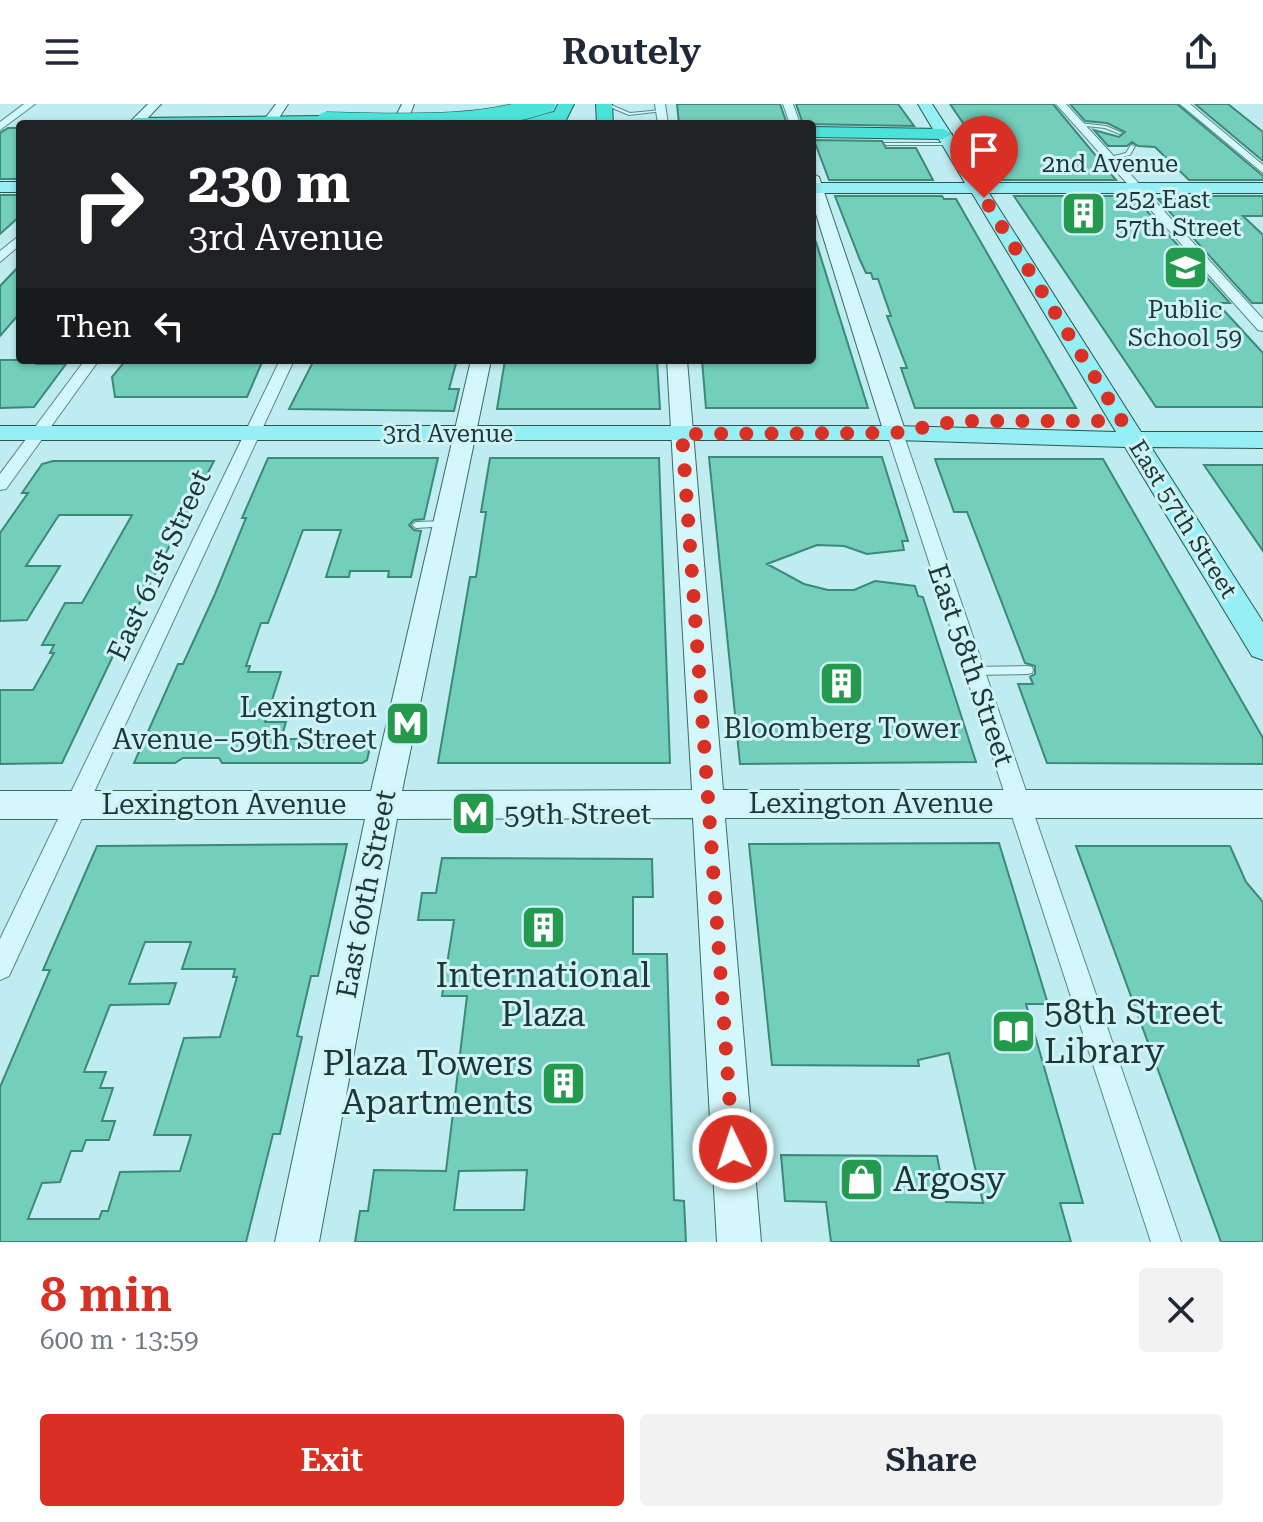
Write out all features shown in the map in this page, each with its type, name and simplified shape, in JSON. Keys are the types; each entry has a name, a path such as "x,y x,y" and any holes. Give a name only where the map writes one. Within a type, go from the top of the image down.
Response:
{"highway":[{"path":"475,120 516,114 546,104"},
{"path":"532,116 557,117 566,104"},
{"path":"591,120 605,104"},
{"path":"816,132 946,139"}],"main road":[{"path":"139,120 155,104"},
{"path":"402,118 408,104"},
{"name":"East 57th Street","path":"925,104 1263,648"},
{"path":"504,120 532,116"},
{"name":"2nd Avenue","path":"816,184 978,188 1263,188"},
{"name":"East 58th Street","path":"816,193 895,433"},
{"name":"East 60th Street","path":"297,1242 384,804 430,524 464,434 480,364"},
{"path":"677,364 739,1242"},
{"name":"3rd Avenue","path":"895,433 957,421 1014,421 1263,440"},
{"path":"1014,421 1079,439"},
{"name":"3rd Avenue","path":"0,433 895,433 1079,439 1128,430 1263,421"},
{"name":"Lexington Avenue","path":"0,805 1263,804"}],"street":[{"path":"0,127 30,104"},
{"path":"1061,104 1263,327"},
{"path":"1187,109 1263,170"},
{"path":"0,258 16,242"},
{"path":"0,485 89,364"},
{"name":"East 61st Street","path":"0,967 285,364"},
{"name":"East 58th Street","path":"895,433 1166,1242"}],"lane":[{"path":"605,104 629,114 661,107"},
{"path":"1079,124 1106,127 1120,133"},
{"path":"886,144 946,139"},
{"path":"1109,158 1128,154 1133,146"},
{"path":"973,671 1028,670"}],"building":[{"path":"677,104 780,104 786,120 679,120"},
{"path":"796,104 898,104 914,126 816,124 816,120 802,120"},
{"path":"950,104 1053,104 1116,180 1002,180"},
{"path":"1070,104 1177,104 1263,176 1263,180 1189,180 1155,147 1138,146 1132,142 1127,146 1108,146 1094,130 1119,137 1125,132 1107,123 1085,121"},
{"path":"1195,104 1228,104 1263,132 1263,161"},
{"path":"16,128 16,179 0,179 0,133"},
{"path":"816,140 882,141 886,148 916,148 933,180 829,180"},
{"path":"0,195 16,195 16,220 0,234"},
{"path":"835,196 942,196 944,199 956,199 1076,408 915,408 901,368 907,368 887,316 891,316 878,279 866,273"},
{"path":"1014,196 1130,196 1137,200 1230,303 1217,303 1263,353 1263,407 1156,407"},
{"path":"1206,196 1263,196 1263,216 1243,216 1263,235 1263,303 1252,303 1158,199 1209,199"},
{"path":"816,242 868,408 706,408 702,364 816,364"},
{"path":"16,269 16,318 0,336 0,286"},
{"path":"0,360 16,360 16,364 66,364 34,407 0,408"},
{"path":"123,364 261,364 247,397 115,397 112,377"},
{"path":"312,364 456,364 449,389 459,389 454,411 289,409"},
{"path":"504,364 657,364 660,409 497,409"},
{"name":"Bloomberg Tower","path":"709,457 882,457 908,541 902,541 904,550 867,554 844,546 817,545 767,564 804,584 828,590 854,590 875,581 915,586 918,596 923,597 976,762 740,764"},
{"path":"268,458 438,458 424,519 414,520 409,525 421,531 411,577 388,577 389,571 350,571 349,577 326,577 341,530 303,530 268,623 261,623 246,666 250,666 248,672 281,672 265,722 286,722 281,739 372,739 367,760 362,763 222,763 219,758 183,758 175,763 134,763 178,664 183,664 215,594 246,518 242,518"},
{"path":"490,458 659,458 670,763 438,763 470,577 476,577 486,512 481,512"},
{"path":"935,459 1103,459 1263,738 1263,764 1047,763 1018,684 1033,684 1030,677 1035,674 1035,666 1025,663 967,512 954,512"},
{"path":"53,461 214,461 122,637 62,763 0,764 0,690 33,690 54,653 50,653 54,645 42,645 65,603 82,603 132,515 59,515 26,566 60,566 27,620 0,621 0,533 28,493 22,493 42,464"},
{"path":"1204,465 1263,465 1263,551"},
{"path":"999,843 1048,1004 1026,1004 1083,1203 1060,1203 1071,1242 831,1242 826,1202 785,1201 781,1155 937,1156 946,1202 983,1203 949,1053 918,1060 919,1066 772,1065 749,844"},
{"path":"347,844 318,976 311,976 297,1036 302,1037 280,1134 273,1134 246,1242 0,1242 0,1087 50,970 43,970 97,846","holes":["145,942 191,942 182,969 235,969 233,977 237,977 220,1037 184,1038 154,1135 191,1135 180,1171 120,1172 108,1211 102,1211 99,1219 28,1219 42,1183 60,1182 71,1151 82,1151 86,1140 109,1140 115,1121 102,1121 113,1088 100,1088 106,1072 84,1072 110,1005 169,1004 176,983 129,984"]},
{"path":"1076,846 1230,846 1246,882 1263,902 1263,1242 1221,1242"},
{"path":"442,858 652,859 653,897 633,897 633,954 667,954 674,1200 684,1201 686,1242 355,1242 360,1211 368,1211 374,1170 446,1171 467,996 442,996 454,920 418,920 422,893 436,893","holes":["527,1170 524,1210 454,1210 459,1171"]}],"place":[{"name":"252 East 57th Street","path":"1084,214"},
{"name":"Public School 59","path":"1185,268"},
{"name":"Bloomberg Tower","path":"842,684"},
{"name":"Lexington Avenue–59th Street","path":"408,723"},
{"name":"59th Street","path":"473,814"},
{"name":"International Plaza","path":"543,927"},
{"name":"58th Street Library","path":"1013,1032"},
{"name":"Plaza Towers Apartments","path":"564,1083"},
{"name":"Argosy","path":"862,1179"}],"route":[{"path":"733,1149 682,434 895,433 957,421 1122,421 984,198"}]}
